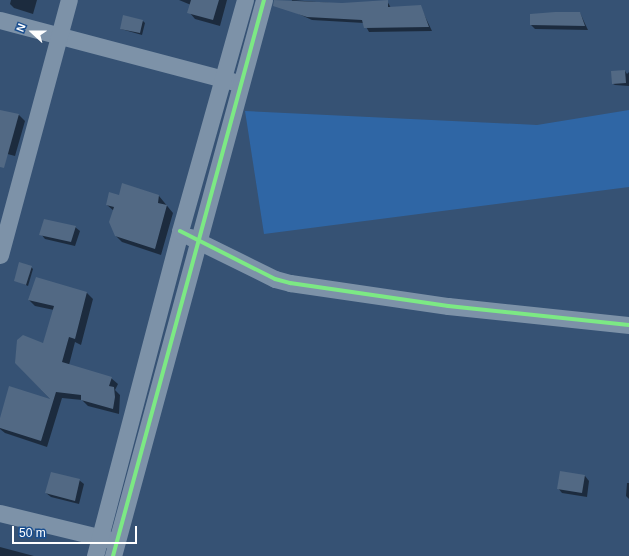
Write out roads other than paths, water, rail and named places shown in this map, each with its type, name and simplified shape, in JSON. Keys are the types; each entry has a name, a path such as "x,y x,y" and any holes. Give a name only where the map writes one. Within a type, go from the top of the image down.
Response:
{"street":[{"path":"0,256 69,0"},
{"path":"95,556 180,231 245,0"},
{"path":"0,514 100,538 115,549 264,0"},
{"path":"0,20 241,84"},
{"path":"180,231 275,279 290,284 448,306 629,326"}]}
